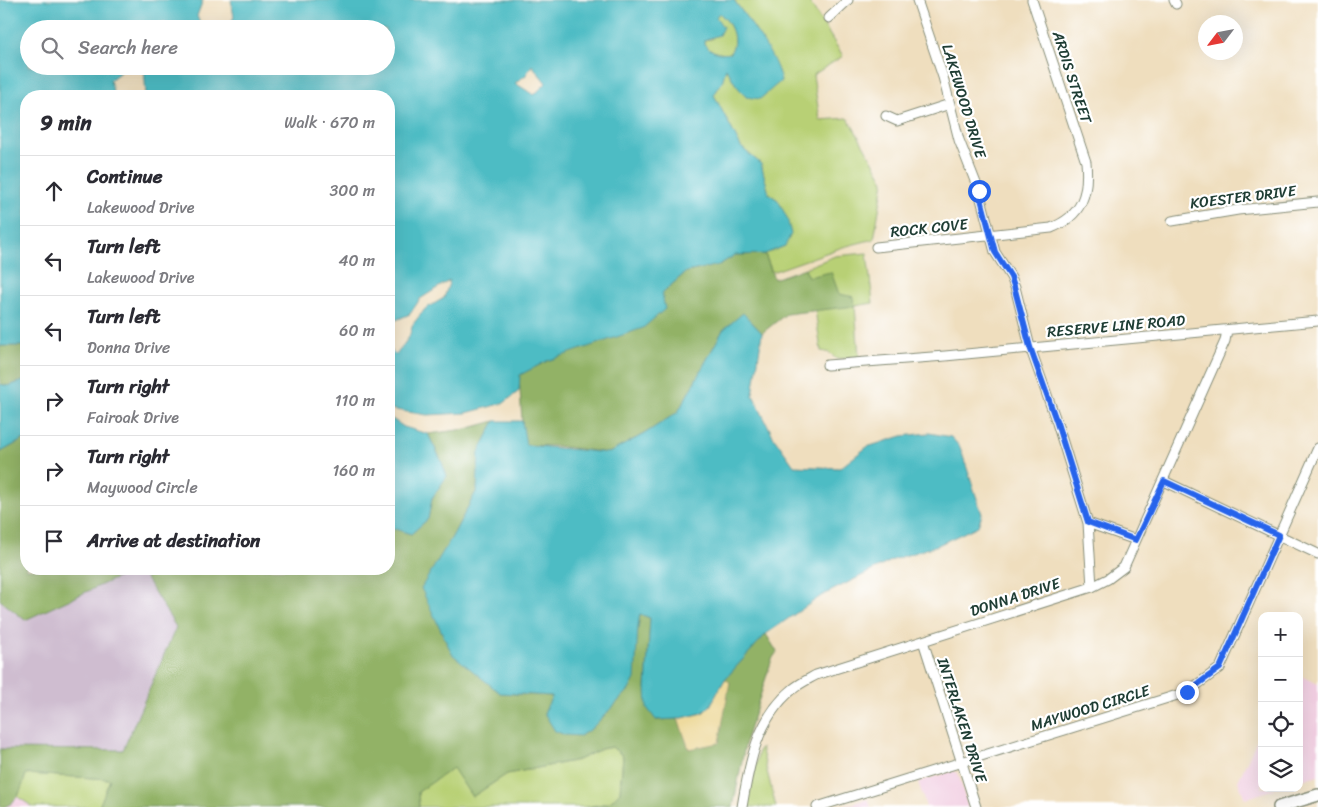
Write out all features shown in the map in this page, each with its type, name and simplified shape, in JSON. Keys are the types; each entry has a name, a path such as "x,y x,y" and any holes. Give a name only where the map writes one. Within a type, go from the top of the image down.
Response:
{"main road":[{"path":"1279,807 1318,795"}],"street":[{"path":"830,18 848,0"},
{"name":"LAKEWOOD DRIVE","path":"917,0 943,77 960,140 979,191 995,252 1011,277 1030,347 1057,423 1088,522 1092,587"},
{"name":"ARDIS STREET","path":"1032,0 1086,162"},
{"path":"886,116 896,120 950,104"},
{"name":"ROCK COVE","path":"876,248 991,236 1051,228 1062,224 1070,218 1082,202 1086,191 1086,162"},
{"name":"KOESTER DRIVE","path":"1172,221 1238,210 1318,202"},
{"name":"RESERVE LINE ROAD","path":"828,366 1318,321"},
{"name":"DONNA DRIVE","path":"742,807 749,763 756,741 771,714 794,689 816,675 1092,587 1108,579 1124,567 1225,342 1227,330"},
{"name":"MAYWOOD CIRCLE","path":"817,807 1187,692 1220,668 1318,448"},
{"path":"1164,481 1318,554"},
{"path":"1088,522 1136,540"},
{"name":"INTERLAKEN DRIVE","path":"923,641 976,807"}],"shaded area":[{"path":"123,575 144,575 176,627 123,750 0,749 0,600 25,620"},
{"path":"1303,677 1318,684 1318,775 1303,780"},
{"path":"1258,738 1258,792 1265,792 1245,799 1238,781"},
{"path":"953,771 958,773 968,807 926,807 918,782"},
{"path":"18,797 33,807 5,807"},
{"path":"868,799 871,807 841,807"}],"green space":[{"path":"734,0 808,0 843,56 813,75 820,120 848,118 884,181 874,239 843,247 772,272 765,254 785,246 778,200 769,194 761,164 741,147 714,95 722,82 726,68 736,85 763,42"},
{"path":"719,13 727,21 734,37 733,48 730,53 716,52 704,44 704,40 712,39 716,17"},
{"path":"867,253 873,303 855,306 859,357 836,359 830,353 821,351 815,309 854,306 839,294 808,277 805,268 835,256"},
{"path":"765,254 774,279 805,268 808,277 831,272 839,294 854,297 855,306 786,314 762,333 744,314 723,330 678,412 644,434 609,453 557,446 525,445 519,375 547,361 662,293 686,272 719,265 735,255"},
{"path":"0,346 20,346 20,382 8,386 0,384"},
{"path":"495,421 479,452 477,490 452,537 500,693 552,696 580,736 592,728 629,690 640,614 650,618 646,688 656,720 678,719 690,749 730,683 725,679 766,634 777,652 772,659 746,740 733,807 587,807 609,803 620,792 623,756 612,747 601,749 578,760 507,774 472,797 453,768 418,792 419,807 99,807 110,779 26,774 15,800 11,804 0,807 0,749 123,750 176,627 144,575 395,575 395,529 411,534 428,519 432,498 446,477 441,460 428,434 466,429"},
{"path":"20,441 20,575 123,575 25,620 0,600 1,452"},
{"path":"612,747 623,756 620,792 609,803 587,807 419,807 418,792 453,767 472,797 507,774 578,760 601,749"},
{"path":"761,747 776,807 747,807"},
{"path":"26,774 111,779 99,807 33,807 18,797"}],"sand":[{"path":"725,679 730,682 719,743 689,749 678,719 703,713 710,706"}],"water":[{"path":"0,0 203,0 197,16 199,20 20,20 20,75 116,75 110,80 112,90 20,90 20,346 0,346"},
{"path":"231,0 734,0 774,60 781,81 760,99 746,97 726,68 722,82 714,95 741,147 761,164 769,194 778,200 787,218 791,234 785,246 765,254 735,255 719,265 686,272 662,293 665,309 643,328 547,361 520,375 519,391 504,403 466,413 427,415 395,410 395,354 409,337 413,324 425,309 444,298 450,280 420,299 410,314 395,321 395,90 146,90 145,75 395,75 395,20 232,20 234,17","holes":["719,13 730,26 734,37 733,48 730,53 723,54 710,49 704,44 704,40 719,35 723,27 716,17","532,65 546,83 534,95 515,83 526,75"]},
{"path":"743,313 762,333 753,395 773,436 794,466 840,468 867,447 902,436 929,433 951,437 960,447 982,514 978,526 938,545 895,559 821,596 766,634 725,679 710,706 702,713 678,719 656,720 647,708 646,688 650,618 640,614 635,679 629,690 592,728 580,736 565,735 555,731 544,713 552,696 500,693 452,654 421,588 452,537 477,490 479,452 495,421 522,421 526,445 609,453 644,434 678,412 723,330"},
{"path":"20,382 20,441 1,452 0,384 8,386"},
{"path":"395,421 404,427 428,434 447,476 432,498 428,519 411,534 395,529"}],"route":[{"path":"979,191 995,252 1011,277 1030,347 1057,423 1088,522 1136,540 1164,481 1279,535 1220,668 1187,692"}]}
